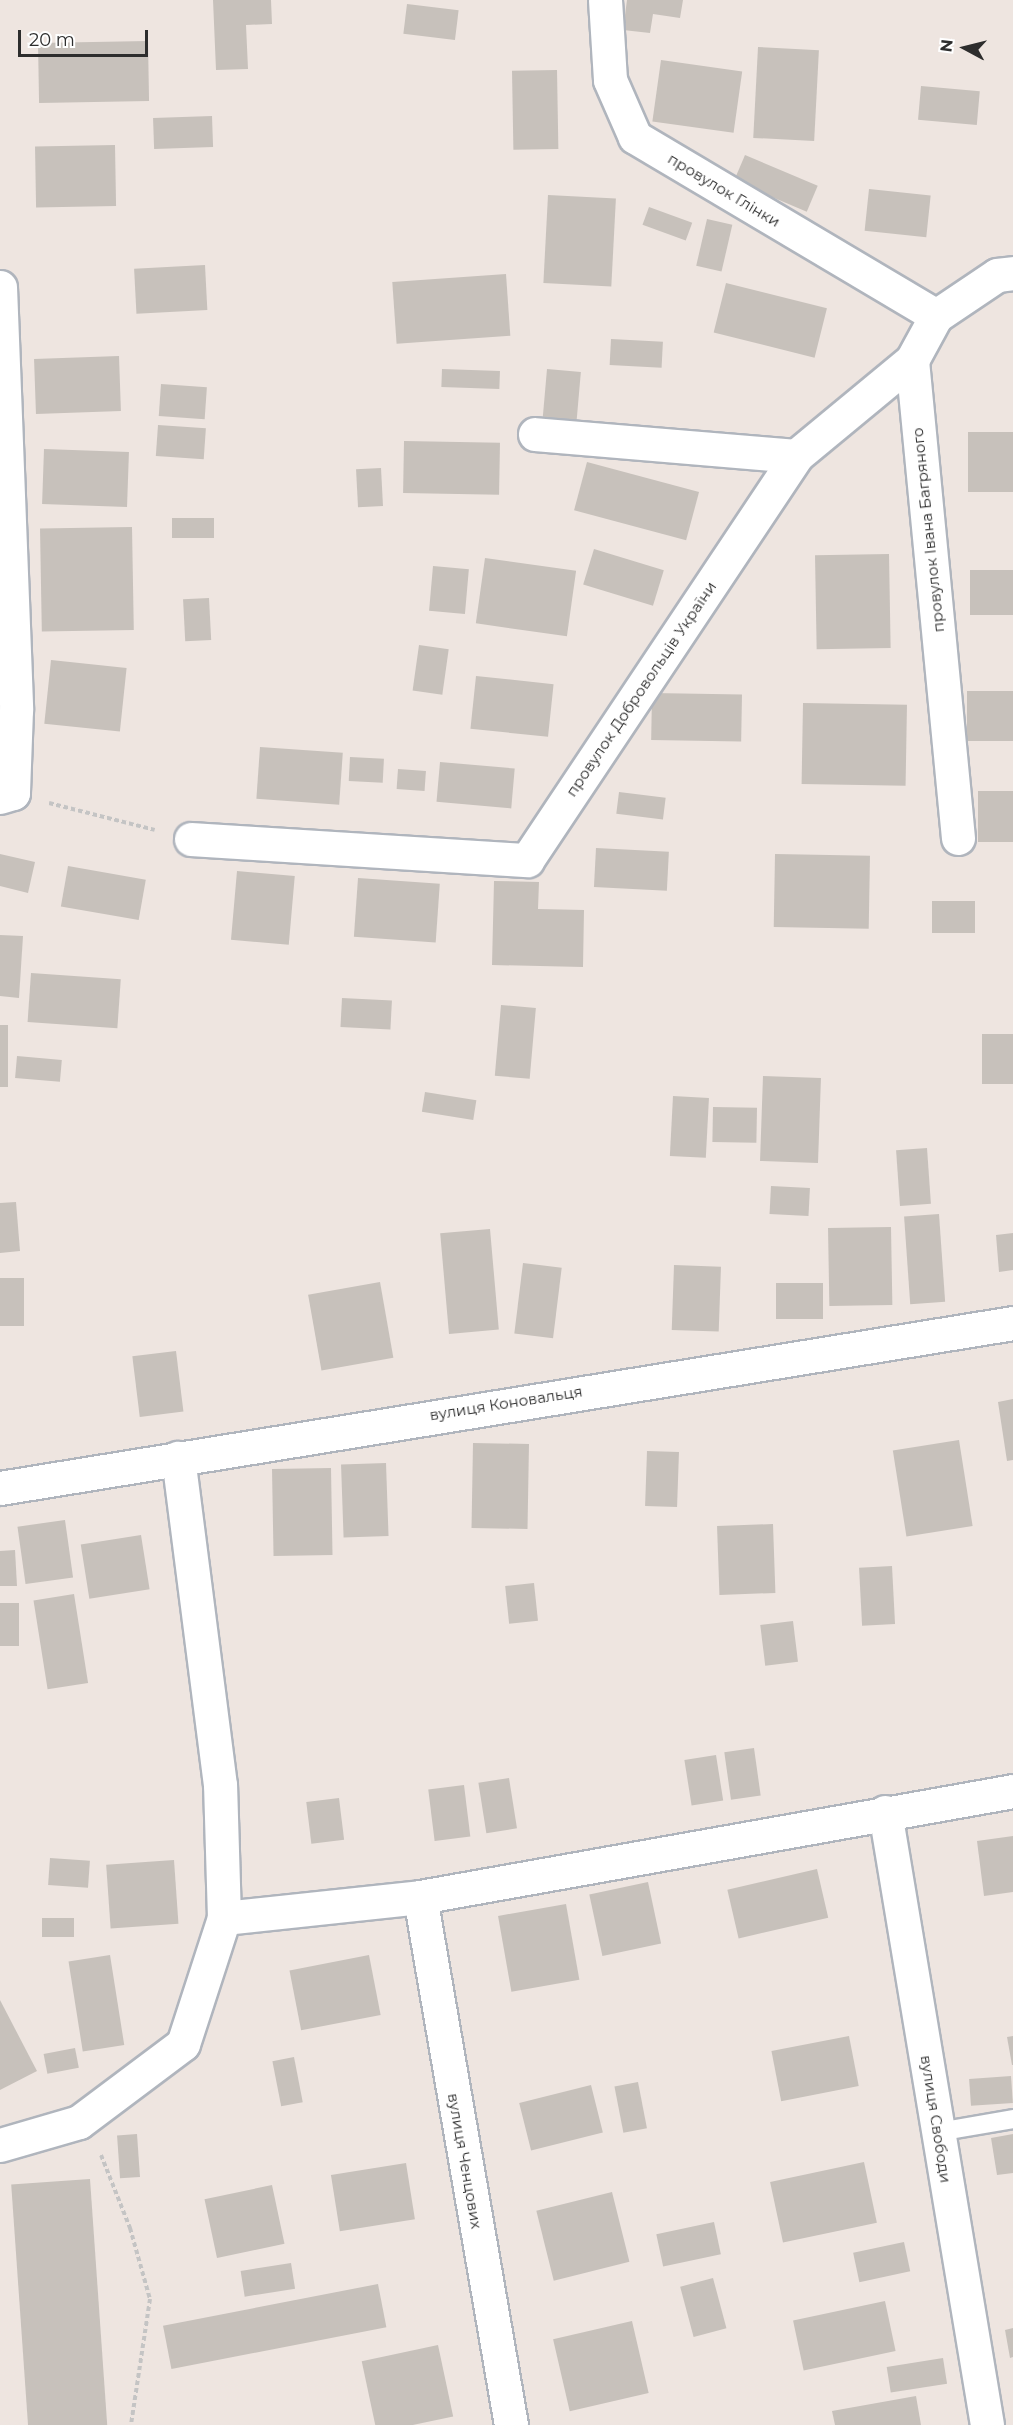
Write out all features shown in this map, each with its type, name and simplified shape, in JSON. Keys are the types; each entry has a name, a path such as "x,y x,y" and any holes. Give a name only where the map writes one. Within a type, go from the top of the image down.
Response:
{"street":[{"name":"провулок Глінки","path":"605,0 609,80 635,137 936,316"},
{"path":"535,434 796,456 912,360 936,316 997,275 1013,273"},
{"path":"0,287 16,711 7,795"},
{"name":"провулок Івана Багряного","path":"912,360 958,838"},
{"name":"провулок Добровольців України","path":"191,839 527,860 796,456"},
{"name":"вулиця Коновальця","path":"0,1488 1013,1323"},
{"path":"0,2145 79,2122 183,2043 224,1918 220,1785 178,1458"},
{"path":"224,1918 420,1897 885,1812 1013,1791"},
{"name":"вулиця Свободи","path":"885,1812 987,2425"},
{"name":"вулиця Ченцових","path":"420,1897 511,2425"}],"lane":[{"path":"938,2132 1013,2119"}],"path":[{"path":"7,795 191,839"},
{"path":"79,2122 104,2160 150,2299 131,2425"}],"building":[{"path":"213,0 271,0 272,24 246,25 248,69 216,70"},
{"path":"627,0 683,0 680,18 653,14 650,33 623,30"},
{"path":"407,4 459,10 455,40 403,34"},
{"path":"148,41 149,101 39,103 38,43"},
{"path":"758,47 819,50 814,141 753,138"},
{"path":"661,60 742,71 734,133 652,121"},
{"path":"557,70 558,149 513,150 512,71"},
{"path":"921,86 980,91 977,125 918,120"},
{"path":"212,116 213,147 154,149 153,118"},
{"path":"115,145 116,206 36,207 35,146"},
{"path":"745,155 818,186 807,212 734,181"},
{"path":"869,189 931,195 926,237 865,231"},
{"path":"548,195 616,199 611,286 543,283"},
{"path":"649,207 692,223 686,241 643,225"},
{"path":"707,219 732,225 722,272 696,266"},
{"path":"205,265 207,310 136,314 134,269"},
{"path":"506,274 510,336 397,344 392,282"},
{"path":"726,283 827,308 815,358 714,332"},
{"path":"611,339 663,342 662,368 610,365"},
{"path":"119,356 121,411 36,414 34,359"},
{"path":"442,369 500,371 499,389 441,387"},
{"path":"547,369 581,372 577,420 543,417"},
{"path":"161,384 207,387 205,419 159,416"},
{"path":"158,425 206,428 204,459 156,456"},
{"path":"968,432 1013,432 1013,492 968,492"},
{"path":"404,441 500,443 499,495 403,493"},
{"path":"44,449 129,452 127,507 42,504"},
{"path":"587,462 699,492 686,540 574,510"},
{"path":"381,468 383,506 358,507 356,469"},
{"path":"172,518 214,518 214,538 172,538"},
{"path":"132,527 134,630 42,632 40,529"},
{"path":"594,549 664,570 653,606 583,584"},
{"path":"889,554 891,648 817,649 815,555"},
{"path":"485,558 576,571 567,636 476,623"},
{"path":"433,566 469,569 465,614 429,611"},
{"path":"970,570 1013,570 1013,615 970,615"},
{"path":"209,598 211,640 185,641 183,599"},
{"path":"419,645 449,649 442,695 413,691"},
{"path":"51,660 127,668 120,732 44,724"},
{"path":"476,676 554,684 548,737 470,729"},
{"path":"967,691 1013,691 1013,741 967,741"},
{"path":"652,693 742,695 741,742 651,740"},
{"path":"803,703 907,705 906,786 802,784"},
{"path":"260,747 343,753 339,805 256,799"},
{"path":"350,757 384,759 383,783 349,781"},
{"path":"440,762 515,769 511,808 437,802"},
{"path":"398,769 426,771 425,791 397,789"},
{"path":"978,791 1013,791 1013,842 978,842"},
{"path":"619,792 666,798 663,820 616,814"},
{"path":"596,848 669,852 667,891 594,887"},
{"path":"0,854 35,862 28,893 0,886"},
{"path":"775,854 870,856 869,929 774,927"},
{"path":"68,866 146,880 139,920 61,906"},
{"path":"237,871 295,876 289,945 231,940"},
{"path":"358,878 440,884 436,943 354,937"},
{"path":"494,881 539,882 538,909 584,910 583,967 492,965"},
{"path":"932,901 975,901 975,933 932,933"},
{"path":"0,935 23,936 19,998 0,996"},
{"path":"31,973 121,979 117,1028 28,1022"},
{"path":"342,998 392,1001 390,1030 340,1027"},
{"path":"501,1005 536,1008 530,1079 495,1076"},
{"path":"0,1025 8,1025 8,1087 0,1087"},
{"path":"982,1034 1013,1034 1013,1084 982,1084"},
{"path":"17,1056 62,1060 60,1082 15,1078"},
{"path":"763,1076 821,1078 818,1163 760,1161"},
{"path":"425,1092 476,1100 473,1120 422,1112"},
{"path":"673,1096 709,1098 706,1158 670,1156"},
{"path":"713,1107 757,1108 756,1143 712,1142"},
{"path":"927,1148 931,1204 900,1206 896,1150"},
{"path":"771,1186 810,1188 808,1216 770,1214"},
{"path":"16,1202 20,1251 0,1253 0,1203"},
{"path":"939,1214 945,1302 910,1304 904,1216"},
{"path":"891,1227 892,1305 829,1306 828,1228"},
{"path":"490,1229 499,1330 449,1334 440,1233"},
{"path":"1013,1233 1013,1270 999,1272 996,1235"},
{"path":"523,1263 562,1268 553,1338 514,1333"},
{"path":"674,1265 721,1267 719,1332 672,1330"},
{"path":"0,1278 24,1278 24,1326 0,1326"},
{"path":"380,1282 393,1358 321,1371 308,1295"},
{"path":"776,1283 823,1283 823,1319 776,1319"},
{"path":"176,1351 183,1412 140,1417 132,1356"},
{"path":"1013,1399 1013,1460 1007,1461 998,1402"},
{"path":"959,1440 973,1526 906,1536 893,1450"},
{"path":"473,1443 529,1444 528,1529 472,1528"},
{"path":"647,1451 679,1452 677,1507 645,1506"},
{"path":"386,1463 389,1536 344,1538 341,1465"},
{"path":"331,1468 333,1555 274,1556 272,1469"},
{"path":"65,1520 73,1577 26,1584 17,1527"},
{"path":"773,1524 775,1593 719,1595 717,1526"},
{"path":"141,1535 150,1589 89,1599 81,1545"},
{"path":"15,1550 17,1586 0,1586 0,1551"},
{"path":"892,1566 895,1624 862,1626 859,1568"},
{"path":"534,1583 538,1621 509,1624 505,1586"},
{"path":"74,1594 88,1683 48,1689 34,1600"},
{"path":"0,1603 19,1603 19,1646 0,1646"},
{"path":"793,1621 798,1662 765,1666 760,1625"},
{"path":"754,1748 761,1796 731,1800 724,1752"},
{"path":"716,1755 723,1800 692,1805 684,1760"},
{"path":"509,1778 517,1828 486,1833 478,1783"},
{"path":"464,1785 470,1837 435,1841 428,1789"},
{"path":"339,1798 344,1840 311,1844 306,1802"},
{"path":"1013,1836 1013,1892 984,1896 977,1841"},
{"path":"50,1858 90,1861 88,1888 48,1885"},
{"path":"174,1860 178,1924 111,1929 106,1865"},
{"path":"817,1869 828,1918 739,1938 727,1890"},
{"path":"648,1882 661,1944 602,1956 589,1894"},
{"path":"566,1904 579,1980 511,1992 498,1916"},
{"path":"42,1918 74,1918 74,1937 42,1937"},
{"path":"110,1955 124,2045 83,2051 69,1962"},
{"path":"369,1955 381,2015 301,2030 289,1970"},
{"path":"0,2000 37,2071 0,2090"},
{"path":"849,2036 859,2086 781,2101 771,2051"},
{"path":"1013,2036 1013,2065 1012,2065 1007,2037"},
{"path":"75,2048 79,2068 47,2074 44,2054"},
{"path":"294,2057 303,2102 281,2106 272,2061"},
{"path":"1011,2076 1013,2103 971,2106 969,2079"},
{"path":"638,2082 647,2128 623,2133 614,2087"},
{"path":"591,2085 603,2133 531,2150 519,2103"},
{"path":"137,2134 140,2177 120,2178 117,2135"},
{"path":"1013,2134 1013,2173 997,2175 991,2138"},
{"path":"864,2162 877,2223 783,2243 770,2182"},
{"path":"406,2163 415,2219 340,2231 331,2175"},
{"path":"90,2179 107,2425 28,2425 11,2185"},
{"path":"272,2185 284,2244 217,2258 205,2199"},
{"path":"612,2192 629,2262 554,2281 536,2211"},
{"path":"714,2222 721,2254 663,2267 656,2234"},
{"path":"904,2242 910,2271 859,2282 853,2253"},
{"path":"291,2263 295,2289 245,2297 241,2271"},
{"path":"713,2278 726,2328 694,2337 680,2287"},
{"path":"378,2284 386,2327 171,2369 163,2326"},
{"path":"885,2301 896,2351 804,2370 793,2321"},
{"path":"632,2321 649,2393 570,2411 553,2339"},
{"path":"1013,2328 1013,2357 1010,2358 1005,2330"},
{"path":"438,2345 453,2416 413,2425 375,2425 362,2361"},
{"path":"943,2358 947,2384 891,2393 887,2367"},
{"path":"916,2396 921,2425 835,2425 832,2411"}]}
